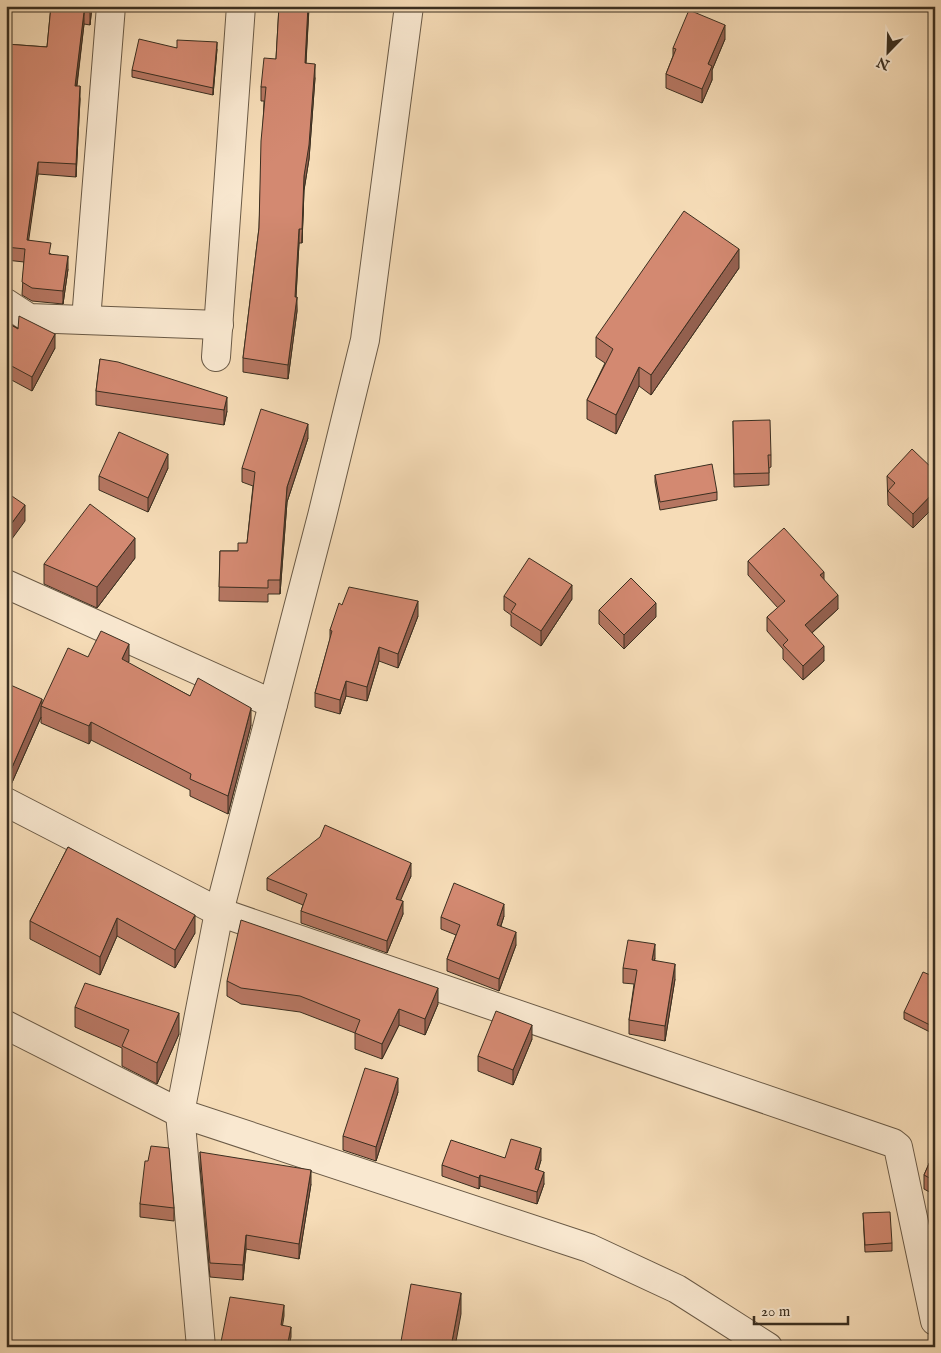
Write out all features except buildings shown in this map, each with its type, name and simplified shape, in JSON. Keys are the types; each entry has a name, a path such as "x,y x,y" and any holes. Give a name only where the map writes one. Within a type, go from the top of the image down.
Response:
{"street":[{"path":"86,320 111,6"},
{"path":"216,356 241,6"},
{"path":"202,1347 180,1113 219,912 274,704 365,340 409,6"},
{"path":"6,303 29,318 219,325"},
{"path":"6,584 274,704"},
{"path":"6,802 219,912 893,1143 898,1147 935,1321"},
{"path":"6,1025 180,1113 589,1248 677,1289 768,1347"}]}
